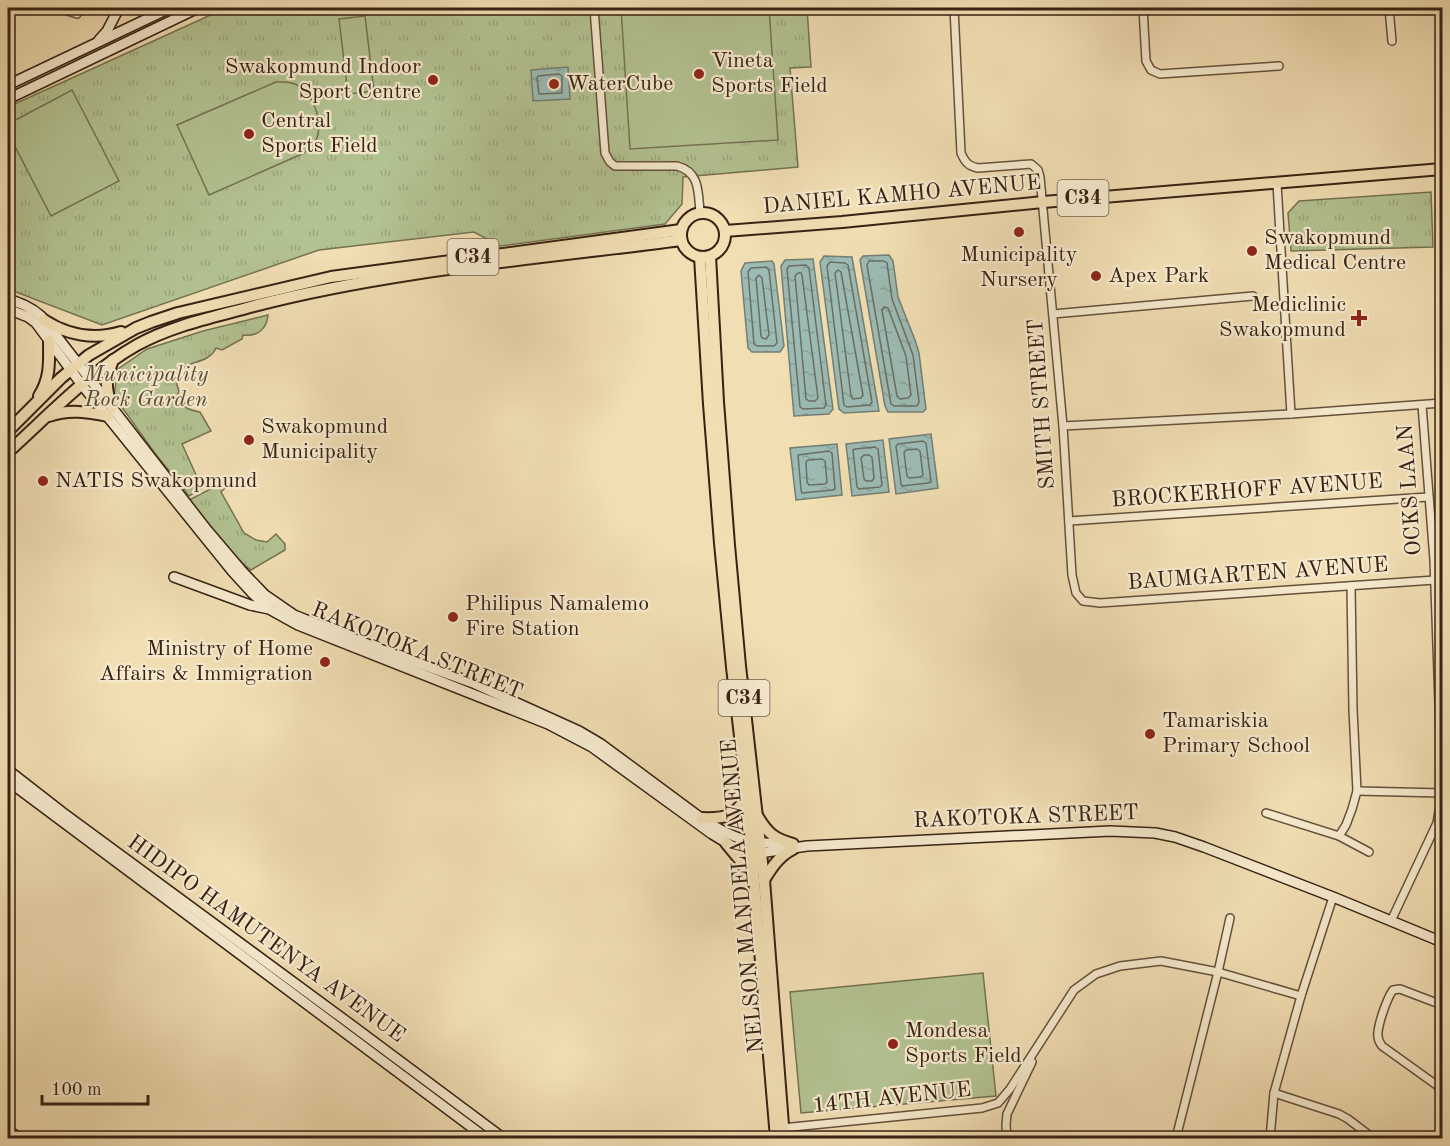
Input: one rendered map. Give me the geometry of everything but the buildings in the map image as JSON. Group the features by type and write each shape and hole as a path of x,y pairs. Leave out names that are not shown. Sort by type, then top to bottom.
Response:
{"main road":[{"name":"DANIEL KAMHO AVENUE","path":"725,231 1443,169"},
{"path":"700,212 716,216 725,231 725,237 719,250 705,257 688,252 681,235 687,219 692,214 700,212"},
{"name":"C34","path":"8,431 74,366 98,349 136,328 178,313 331,277 681,235"},
{"name":"C34","path":"8,452 86,381 113,360 159,333 300,294 681,235"},
{"name":"NELSON MANDELA AVENUE","path":"705,257 709,404 720,543 747,797 755,848 764,880 780,1133"},
{"name":"NELSON MANDELA AVENUE","path":"705,257 740,666 756,814 756,889 780,1133"},
{"path":"44,320 61,330 87,336 106,336 136,328"},
{"path":"31,409 47,381 49,340"},
{"path":"48,416 69,411 110,412 106,382 113,360"},
{"path":"701,818 728,817 737,811 747,797"},
{"path":"756,814 770,834 793,847 775,862 764,880"},
{"path":"726,843 747,871 756,889"}],"street":[{"path":"58,8 77,14"},
{"path":"95,44 107,31 118,8"},
{"path":"8,85 95,44 152,11 170,8"},
{"path":"8,99 198,8"},
{"path":"594,8 605,153 615,166 685,168 693,175 697,185 700,212"},
{"name":"SMITH STREET","path":"954,8 961,153 964,160 970,166 978,168 1031,165 1035,166 1040,177 1063,426 1072,575 1076,593 1083,601"},
{"path":"1143,8 1146,61 1151,70 1160,74 1279,66"},
{"path":"1389,8 1392,41"},
{"path":"152,11 175,18"},
{"path":"142,35 150,26 152,11"},
{"path":"1277,184 1291,414"},
{"path":"1053,314 1253,296"},
{"path":"8,298 34,310 44,320 74,366"},
{"path":"8,309 33,320 74,366"},
{"name":"RAKOTOKA STREET","path":"74,366 227,564 271,610 306,629 556,728 592,747 737,849 1110,831 1155,833 1204,847 1443,942"},
{"path":"1063,426 1443,403"},
{"name":"OCKS LAAN","path":"1422,405 1428,498 1440,619 1443,788"},
{"name":"RAKOTOKA STREET","path":"110,412 241,570 265,595 294,615 473,683 556,720 601,744 701,818 755,848"},
{"name":"BROCKERHOFF AVENUE","path":"1069,521 1428,498"},
{"path":"1434,560 1443,560"},
{"path":"174,577 250,605 271,610"},
{"name":"BAUMGARTEN AVENUE","path":"1083,601 1100,603 1435,580"},
{"path":"1339,836 1346,825 1357,791 1351,586"},
{"name":"HIDIPO HAMUTENYA AVENUE","path":"8,770 502,1138"},
{"name":"HIDIPO HAMUTENYA AVENUE","path":"8,781 486,1138"},
{"path":"1357,791 1443,794 1440,824 1391,921"},
{"path":"1266,813 1339,836 1369,852"},
{"path":"1270,1138 1274,1093 1301,996 1333,897"},
{"path":"1176,1138 1230,918"},
{"name":"14TH AVENUE","path":"780,1133 982,1108 998,1102 1010,1089 1074,990 1096,974 1120,966 1161,961 1218,972 1301,996"},
{"path":"1443,1005 1400,989 1393,990 1389,995 1378,1032 1378,1040 1382,1046 1443,1089"},
{"path":"1007,1138 1007,1114 1045,1035"},
{"path":"1274,1093 1339,1114 1372,1138"},
{"path":"8,1130 19,1138"}],"green space":[{"path":"226,8 807,8 811,67 790,68 798,167 683,177 682,204 665,224 500,246 474,232 319,250 102,325 8,289 8,107"},
{"name":"Vineta Sports Field","path":"621,8 769,8 778,140 630,149"},
{"path":"365,16 374,91 348,94 339,19"},
{"name":"Central Sports Field","path":"276,82 295,84 308,95 313,103 317,112 318,131 312,147 304,153 209,195 177,125"},
{"path":"72,90 119,181 51,216 8,133 8,124"},
{"path":"1431,192 1433,247 1291,251 1288,213 1299,201"},
{"name":"Municipality Rock Garden","path":"268,315 266,324 257,333 243,335 242,339 222,350 216,348 211,355 182,368 178,373 177,397 186,408 200,412 211,431 182,444 202,488 189,496 114,396 118,369 147,349 203,331"},
{"path":"224,482 226,487 221,492 244,533 256,540 267,542 276,534 285,544 285,550 251,570 232,555 189,500"},
{"name":"Mondesa Sports Field","path":"983,973 996,1096 801,1113 790,992"}],"water":[{"path":"568,67 570,99 533,101 531,70"},
{"path":"889,255 893,261 898,297 919,353 926,409 923,412 888,412 885,406 860,260 863,256"},
{"path":"824,256 852,257 879,411 844,413 839,409 820,262"},
{"path":"813,259 833,409 829,414 794,416 781,266 785,260"},
{"path":"772,261 784,346 780,352 752,352 748,348 741,271 745,263"},
{"path":"931,434 938,488 896,494 889,439"},
{"path":"883,440 889,492 852,496 846,444"},
{"path":"837,444 842,495 796,500 790,448"}],"place":[{"name":"Vineta Sports Field","path":"699,74"},
{"name":"Swakopmund Indoor Sport Centre","path":"433,80"},
{"name":"WaterCube","path":"554,84"},
{"name":"Central Sports Field","path":"249,134"},
{"name":"Municipality Nursery","path":"1019,232"},
{"name":"Swakopmund Medical Centre","path":"1252,251"},
{"name":"Apex Park","path":"1096,276"},
{"name":"Mediclinic Swakopmund","path":"1359,318"},
{"name":"Swakopmund Municipality","path":"249,440"},
{"name":"NATIS Swakopmund","path":"43,481"},
{"name":"Philipus Namalemo Fire Station","path":"453,617"},
{"name":"Ministry of Home Affairs & Immigration","path":"325,662"},
{"name":"Tamariskia Primary School","path":"1150,734"},
{"name":"Mondesa Sports Field","path":"893,1044"}]}
